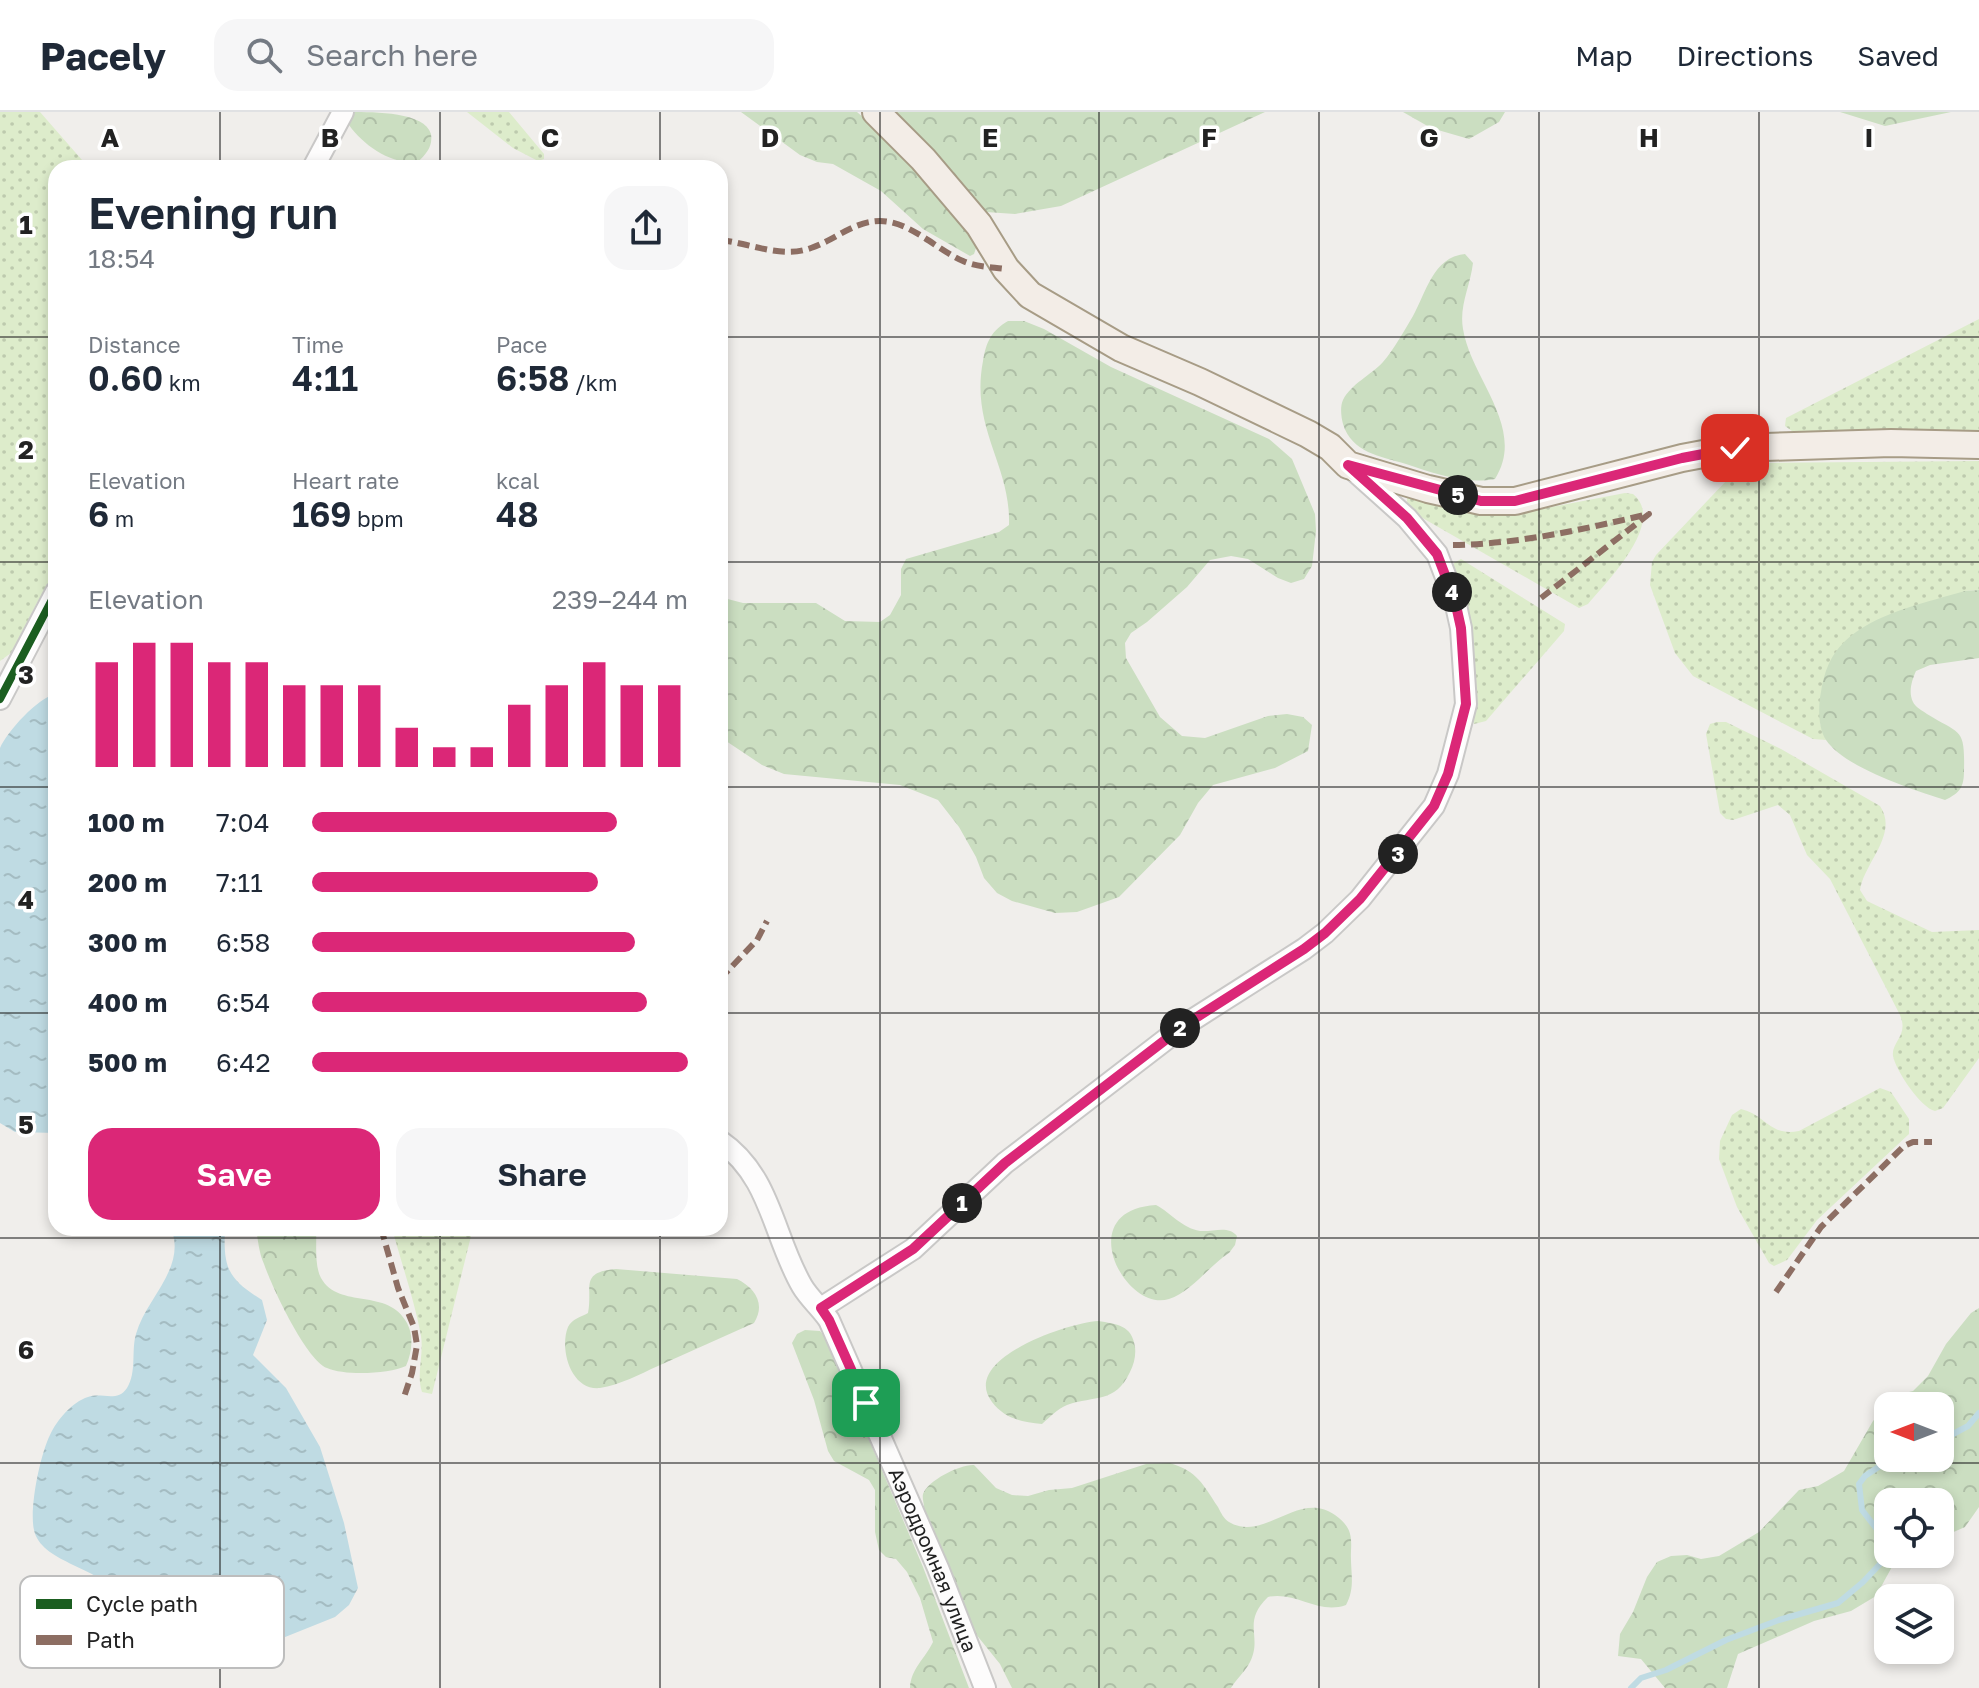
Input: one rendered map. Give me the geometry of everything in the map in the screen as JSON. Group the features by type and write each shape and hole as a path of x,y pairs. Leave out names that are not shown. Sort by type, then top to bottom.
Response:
{"main road":[{"path":"876,112 923,159 979,225 1006,269 1030,295 1121,348 1308,434 1330,447 1348,465 1481,501 1515,501 1682,458 1735,448 1891,443 1979,445"}],"street":[{"path":"317,160 343,112"},
{"path":"821,1308 913,1249 1005,1163 1186,1024 1325,933 1360,899 1434,806 1448,774 1466,704 1461,628 1455,601 1437,554 1407,518 1348,465"},
{"path":"0,699 48,607"},
{"name":"Аэродромная улица","path":"728,1146 750,1168 802,1287 829,1320 938,1568 985,1688"}],"green space":[{"path":"0,112 40,112 82,160 48,160 48,585 11,653 0,661"},
{"path":"351,112 409,117 427,127 431,134 430,146 420,160 398,160 371,147 349,125"},
{"path":"467,112 509,112 544,154 544,159 536,160 513,148"},
{"path":"741,112 857,112 880,132 971,232 977,245 974,254 970,256 923,229 881,191 833,164 800,155"},
{"path":"895,112 1265,112 1061,206 1015,214 986,212"},
{"path":"1403,112 1505,112 1499,122 1469,139 1431,128"},
{"path":"1840,112 1951,112 1885,126"},
{"path":"1465,254 1473,263 1464,304 1463,329 1468,348 1501,422 1505,441 1503,460 1495,479 1450,477 1368,452 1347,434 1341,415 1342,402 1347,394 1383,362 1413,316 1438,269 1454,257"},
{"path":"1979,319 1979,434 1792,431 1785,426 1786,418"},
{"path":"1008,321 1024,321 1044,329 1111,367 1269,439 1292,459 1315,514 1312,566 1304,579 1291,583 1248,559 1231,556 1210,560 1187,587 1131,633 1125,643 1126,658 1160,717 1182,736 1205,738 1268,716 1287,714 1303,717 1312,725 1308,751 1275,768 1213,785 1198,803 1180,835 1119,897 1077,912 1055,913 1012,901 997,893 984,878 959,827 938,800 900,785 784,774 762,765 728,742 728,599 743,603 816,603 845,621 880,622 890,615 901,595 901,569 906,559 999,532 1009,525 1004,483 986,427 980,385 988,342 998,328"},
{"path":"1979,461 1979,590 1965,591 1820,723 1826,740 1813,739 1693,676 1675,653 1650,585 1652,562 1727,480 1741,469 1760,463"},
{"path":"1633,494 1642,506 1643,520 1638,535 1619,567 1588,604 1579,608 1426,520 1407,504 1408,496 1515,514"},
{"path":"1461,559 1565,624 1564,631 1486,721 1474,724 1470,643 1464,606 1453,569 1454,563"},
{"path":"1979,590 1979,658 1930,665 1916,671 1911,686 1915,706 1954,730 1962,739 1964,777 1958,792 1945,800 1881,777 1835,750 1821,729 1819,704 1827,668 1839,647 1864,627 1892,613 1965,591"},
{"path":"1726,722 1781,749 1880,806 1885,817 1883,838 1860,890 1867,901 1932,932 1979,930 1979,1058 1943,1108 1935,1111 1923,1103 1899,1070 1893,1051 1901,1034 1900,1015 1830,879 1807,855 1790,815 1778,805 1733,820 1726,819 1720,813 1706,734 1710,724"},
{"path":"1880,1088 1891,1092 1909,1119 1909,1134 1817,1220 1787,1260 1774,1266 1769,1263 1737,1207 1719,1159 1720,1141 1732,1115 1741,1109 1781,1131 1799,1131"},
{"path":"1156,1205 1194,1229 1225,1230 1237,1236 1229,1253 1185,1291 1169,1299 1152,1299 1136,1291 1123,1277 1114,1259 1111,1241 1116,1224 1130,1211"},
{"path":"257,1236 316,1236 317,1267 329,1288 351,1297 388,1305 399,1312 407,1323 411,1344 406,1366 389,1371 355,1373 335,1371 319,1362 309,1352 291,1322 261,1255"},
{"path":"394,1236 471,1236 432,1394 422,1392 420,1385 421,1336"},
{"path":"616,1269 737,1279 757,1297 757,1316 754,1323 630,1379 607,1387 590,1387 575,1376 570,1367 566,1336 572,1322 588,1313 592,1277"},
{"path":"1979,1308 1979,1507 1965,1527 1954,1532 1954,1488 1874,1488 1874,1568 1891,1568 1883,1584 1874,1584 1874,1597 1851,1611 1814,1621 1738,1654 1727,1688 1665,1688 1641,1659 1618,1656 1620,1634 1657,1562 1671,1556 1687,1555 1701,1559 1719,1556 1759,1532 1799,1490 1818,1486 1844,1471 1874,1420 1874,1472 1954,1472 1954,1392 1909,1392 1928,1376 1946,1344 1971,1313"},
{"path":"1098,1321 1122,1327 1133,1340 1134,1363 1118,1389 1103,1397 1067,1405 1042,1424 1014,1419 992,1402 986,1386 990,1371 1003,1358 1043,1336"},
{"path":"805,1330 820,1331 826,1338 923,1567 969,1688 910,1688 916,1669 933,1642 920,1598 907,1572 896,1559 886,1557 879,1550 875,1532 875,1490 869,1480 834,1461 828,1451 814,1400 792,1343 797,1334"},
{"path":"1170,1463 1193,1475 1226,1519 1242,1527 1255,1526 1308,1508 1322,1509 1340,1519 1347,1527 1351,1540 1352,1585 1346,1605 1326,1607 1288,1597 1268,1597 1256,1614 1250,1662 1231,1688 1012,1688 1000,1664 975,1633 924,1508 926,1489 946,1474 968,1465 974,1465 996,1488 1012,1495 1028,1496 1072,1488 1146,1464"}],"water":[{"path":"48,698 48,1133 15,1132 0,1123 0,748 9,733"},
{"path":"173,1236 225,1236 225,1253 230,1271 242,1286 262,1300 267,1320 253,1355 286,1388 320,1447 344,1523 358,1588 349,1605 335,1617 284,1637 284,1576 95,1576 47,1550 34,1530 36,1482 50,1435 76,1403 93,1396 119,1395 127,1388 133,1368 136,1334 170,1270"}],"waterway":[{"path":"1954,1434 1968,1426 1979,1413"},
{"path":"1631,1688 1641,1678 1666,1670 1726,1640 1838,1603 1863,1582 1880,1564 1884,1553 1879,1532 1862,1510 1859,1484 1874,1470"}],"marked path":[{"path":"728,242 777,251 800,251 820,245 862,224 891,222 968,263 1006,269"},
{"path":"1453,545 1527,539 1649,514 1541,598"},
{"path":"728,971 757,940 767,921"},
{"path":"1776,1292 1821,1227 1904,1146 1913,1142 1932,1142"},
{"path":"383,1236 398,1288 414,1327 417,1345 404,1397"}],"cycle path":[{"path":"821,1308 913,1249 1005,1163 1186,1024 1325,933 1360,899 1434,806 1448,774 1466,704 1461,628 1455,601 1437,554 1407,518 1348,465"},
{"path":"0,699 48,607"}],"route":[{"path":"866,1403 821,1308 913,1249 1034,1139 1186,1024 1325,933 1360,899 1434,806 1448,774 1466,704 1461,628 1455,601 1437,554 1407,518 1348,465 1481,501 1515,501 1682,458 1735,448"}]}
